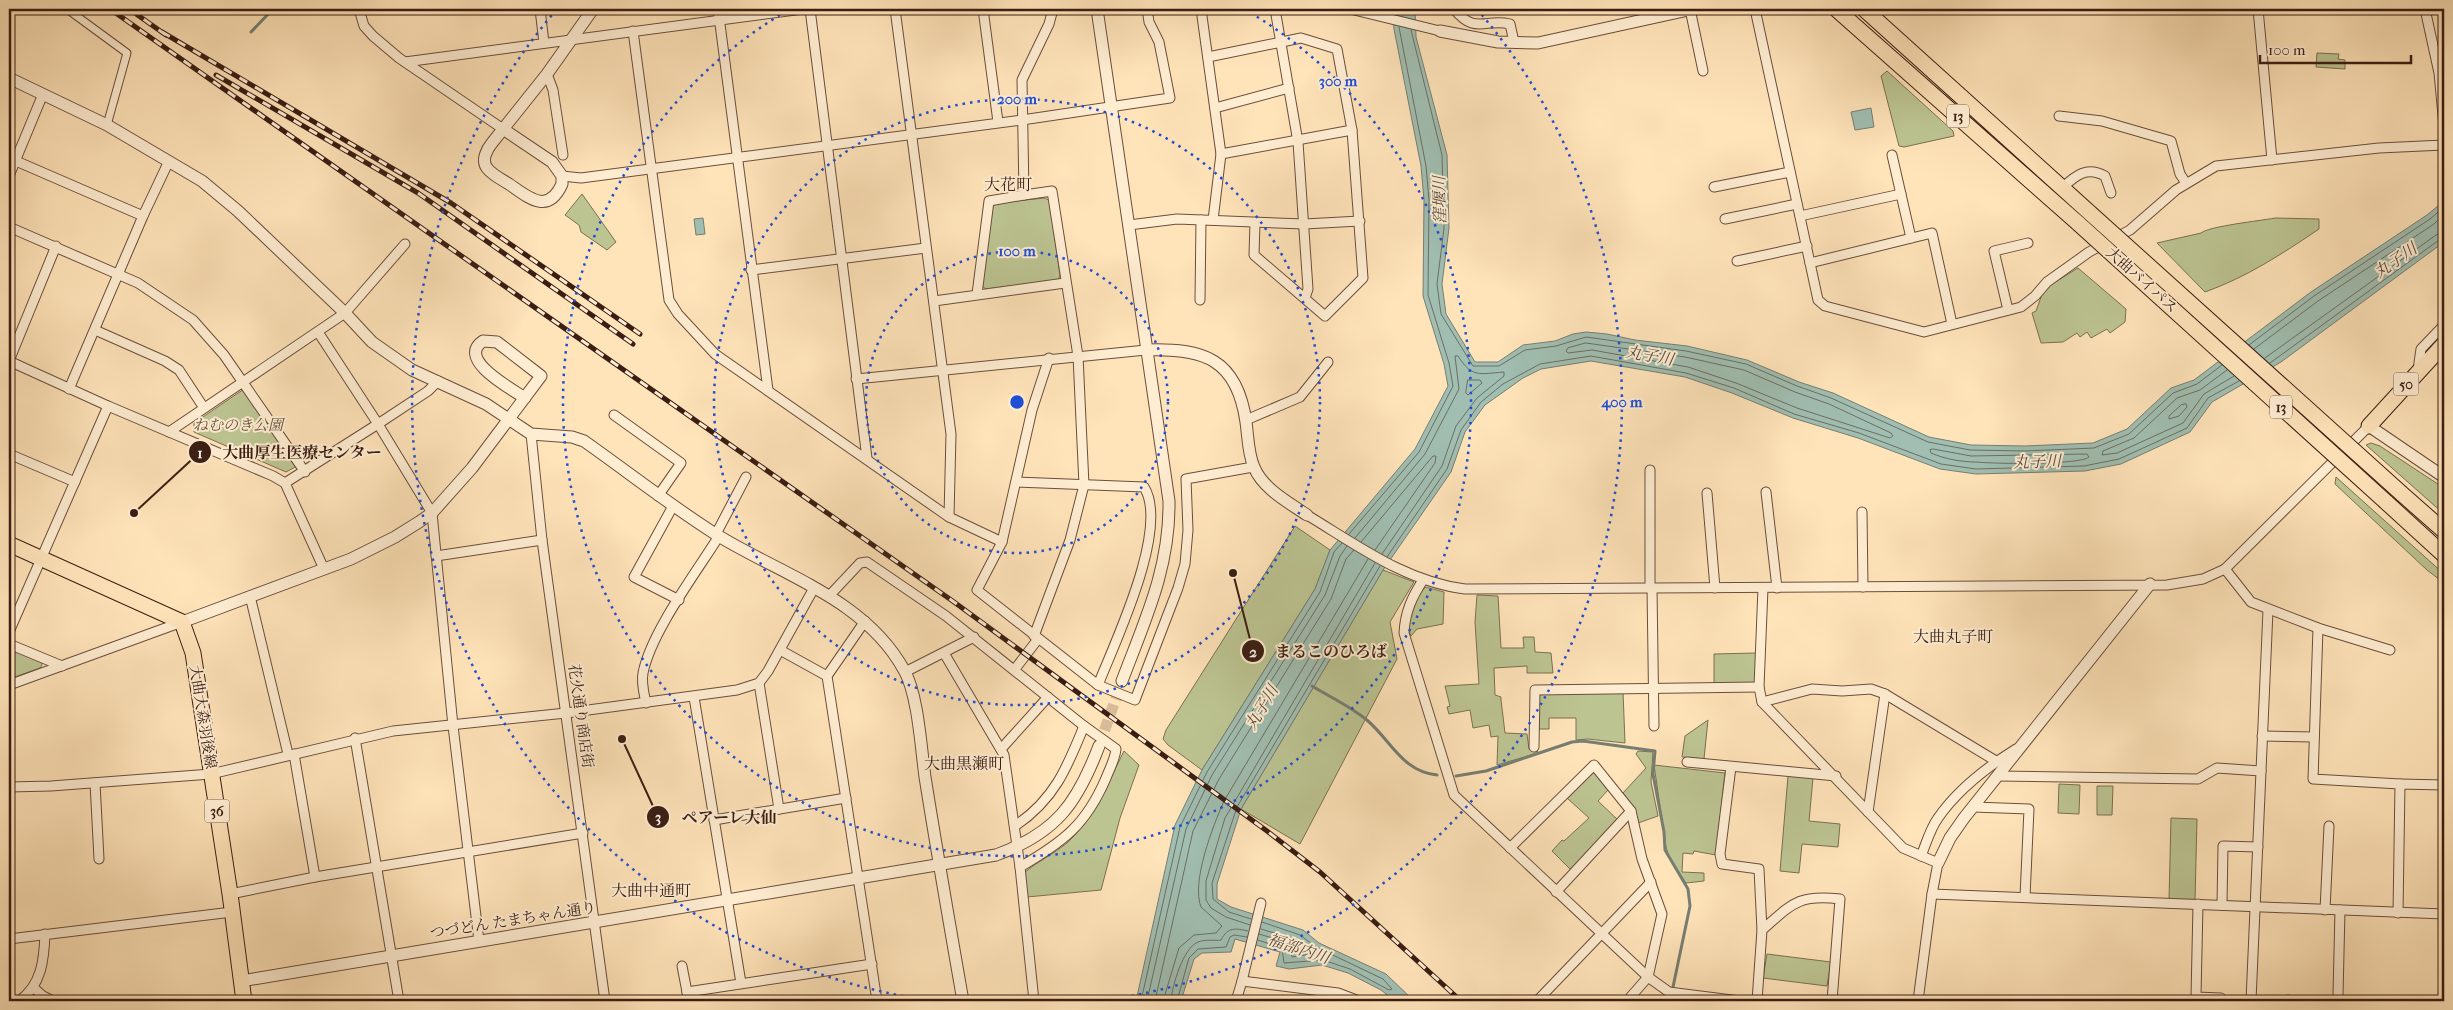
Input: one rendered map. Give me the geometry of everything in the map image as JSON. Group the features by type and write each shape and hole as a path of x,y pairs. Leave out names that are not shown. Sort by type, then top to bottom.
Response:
{"main road":[{"name":"大曲バイパス","path":"1836,9 2079,224 2444,555"},
{"name":"大曲バイパス","path":"1864,9 2444,531"},
{"name":"50","path":"2369,426 2444,344"},
{"path":"9,544 182,622"},
{"name":"大曲大森羽後線","path":"182,622 193,653 230,894 244,1001"}],"street":[{"path":"67,9 127,53 107,125"},
{"path":"359,9 364,26 372,36 405,62 503,128 552,162 562,176 562,184 553,198 544,202 534,202 486,168 484,161 486,151 503,128 547,74 594,9"},
{"path":"540,9 544,43"},
{"path":"718,9 768,390"},
{"path":"405,62 804,9"},
{"path":"810,9 867,458"},
{"path":"895,9 951,434 949,518"},
{"path":"983,9 998,122"},
{"path":"1024,195 1022,80 1049,24 1053,9"},
{"path":"1097,9 1167,484 1169,530 1159,584 1122,681"},
{"path":"562,176 581,178 652,169 912,133 1022,120 1170,98 1159,42 1149,22 1147,9"},
{"path":"1201,9 1221,154 1213,220"},
{"path":"1275,9 1298,142 1308,289 1305,298"},
{"path":"1350,9 1440,31 1498,42 1538,43 1692,9 1703,71"},
{"path":"1454,9 1472,24 1486,25 1503,22 1510,24 1514,42"},
{"path":"1756,9 1818,300 1825,306 1924,332 2021,306 2036,296 2047,282 2089,252 2130,230 2186,183 2216,166 2378,148 2444,145"},
{"path":"2258,9 2272,160"},
{"path":"2425,9 2439,73 2444,126"},
{"path":"633,31 669,300 678,314 715,354 867,458 949,518 1002,542"},
{"path":"1208,57 1301,38 1337,49 1352,130 1363,278 1325,316 1254,255 1255,223"},
{"path":"547,74 553,90 563,155"},
{"path":"9,78 107,125 168,163 195,176 218,193 345,313 372,342 412,370 486,404 531,434 572,437 584,441 658,496 718,535 829,596 866,621 892,651 905,672 914,704 939,866 963,1001"},
{"path":"1215,108 1289,88"},
{"path":"9,176 12,159 43,94"},
{"path":"2059,116 2102,121 2171,141 2180,174 2186,183"},
{"path":"1221,154 1298,142 1352,130"},
{"path":"1892,155 1911,238"},
{"path":"12,159 143,216"},
{"path":"69,389 143,216 168,163"},
{"path":"2062,188 2076,175 2090,171 2105,176 2111,193"},
{"path":"1714,187 1790,172"},
{"path":"977,294 989,201 1052,191 1078,356 1084,485 1070,540 1036,637 1015,668"},
{"path":"1800,216 1900,194"},
{"path":"1725,219 1797,204"},
{"path":"1129,225 1177,219 1304,224 1360,221"},
{"path":"1200,300 1202,220"},
{"path":"9,227 120,273 158,295 193,320 214,342 305,472"},
{"path":"1810,263 1932,233 1952,324"},
{"path":"2008,310 1994,251 2028,243"},
{"path":"169,432 345,313 405,244"},
{"path":"56,246 9,361 108,406 273,476 285,483 324,568"},
{"path":"1737,261 1806,246"},
{"path":"752,270 926,248"},
{"path":"934,301 1065,283"},
{"path":"2418,371 2422,349 2444,325"},
{"path":"95,330 165,360 179,370 204,408"},
{"path":"318,332 378,424 432,513 453,726 479,941"},
{"path":"9,685 351,559 395,537 432,513 472,468 542,376 497,342 488,340 479,344 474,352 477,363 525,398"},
{"path":"856,379 1050,358 1146,350 1188,350 1214,360 1225,370 1234,383 1241,398 1254,466 1266,485 1307,515 1399,570 1423,580 1465,589 2166,585 2203,579 2225,569 2369,426 2444,477"},
{"path":"1050,358 1032,410 1002,542 977,590 1098,685 1135,700 1178,588 1185,564 1188,530 1186,479 1254,466"},
{"path":"1246,420 1300,397 1328,362"},
{"path":"285,483 378,424 438,381"},
{"path":"9,632 108,406"},
{"path":"614,415 681,463 658,496"},
{"name":"花火通り商店街","path":"531,434 542,540 605,1001"},
{"path":"9,454 75,482"},
{"path":"1650,470 1654,726"},
{"path":"646,703 642,682 648,656 718,535 746,477"},
{"path":"1016,482 1144,487 1149,499 1149,534 1141,574 1098,685"},
{"path":"1766,492 1777,588"},
{"path":"1707,493 1715,588"},
{"path":"673,506 634,577 680,600"},
{"path":"1862,512 1863,587"},
{"path":"436,556 542,540"},
{"path":"829,596 860,562 868,562 974,637 1015,668 1084,726 1116,749 1116,756 1100,792 1088,813 1054,848 1020,867"},
{"path":"2225,569 2251,602 2318,628 2390,650"},
{"path":"1423,580 1413,595 1405,617 1404,633 1448,781 1454,795 1648,977 1669,992 1740,1001"},
{"path":"1918,1001 1938,863 1950,838 2150,584"},
{"path":"9,787 95,783 211,774 355,738 393,731 566,714 730,692 759,683 780,650 814,588"},
{"path":"1762,588 1759,687 1762,702 1836,776 1903,848 1938,863"},
{"path":"250,596 291,754 315,877"},
{"path":"2251,1001 2268,610"},
{"path":"866,621 827,676 860,879 877,1001"},
{"path":"2318,628 2313,779 2444,785"},
{"path":"905,672 974,637"},
{"path":"9,644 62,666"},
{"path":"780,650 827,676"},
{"path":"944,652 1001,749 1018,847 1034,1001"},
{"path":"759,683 778,809"},
{"path":"1534,747 1535,690 1759,687"},
{"path":"1762,702 1812,689 1842,692 1872,689 1885,694 1996,761"},
{"path":"1868,812 1885,694"},
{"path":"1001,749 1048,696"},
{"path":"694,697 729,900 741,983"},
{"path":"1015,826 1044,803 1058,784 1084,726"},
{"path":"2262,736 2314,737"},
{"path":"355,738 393,955 399,1001"},
{"path":"1920,856 1937,819 1961,791 1996,761 2024,745"},
{"name":"つづどん たまちゃん通り","path":"241,981 996,855 1038,837 1064,811 1086,782 1099,746"},
{"path":"1687,762 1836,776"},
{"path":"1510,848 1594,765 1631,811 1642,859 1662,914 1648,977 1627,1001"},
{"path":"1731,767 1720,854 1722,864 1759,869 1762,930 1757,1001"},
{"path":"1998,776 2198,779 2217,768 2261,771"},
{"path":"95,783 99,859"},
{"path":"2398,913 2400,784"},
{"path":"714,820 846,798"},
{"path":"1973,807 2029,809 2025,897"},
{"path":"1556,892 1631,811"},
{"path":"2325,910 2329,826"},
{"path":"230,894 315,877 583,833"},
{"path":"2222,905 2223,846 2258,847"},
{"path":"1538,1001 1601,932 1651,882"},
{"path":"1932,894 2444,914"},
{"path":"1762,930 1794,902 1817,896 1840,899 1832,1001"},
{"path":"1236,1001 1261,903"},
{"path":"2198,904 2196,997 2221,998 2221,1001"},
{"path":"2338,995 2340,910"},
{"path":"9,939 232,912"},
{"path":"19,1001 34,988 44,954 45,934"},
{"path":"682,966 687,997 741,983 872,964"},
{"path":"1242,980 1338,993 1359,1001"},
{"path":"34,988 43,996 53,1001"}],"green space":[{"path":"2317,53 2339,54 2338,59 2345,60 2345,69 2316,67"},
{"path":"1887,71 1953,131 1954,136 1904,147 1899,146 1881,76"},
{"path":"582,194 616,242 607,250 581,232 579,225 565,215"},
{"path":"1045,198 1050,201 1060,276 1058,280 986,289 982,286 991,208 996,203"},
{"path":"2275,218 2319,219 2319,229 2250,272 2205,292 2157,243 2224,226"},
{"path":"2078,268 2126,309 2125,322 2110,333 2107,329 2091,338 2087,332 2080,337 2077,333 2063,342 2041,343 2032,313 2036,311 2044,289"},
{"name":"ねむのき公園","path":"244,389 297,466 286,472 194,432 194,423"},
{"path":"2371,443 2380,446 2444,488 2444,514 2366,445"},
{"path":"2336,477 2444,574 2444,583 2427,570 2335,484"},
{"path":"1295,526 1330,550 1315,589 1202,770 1168,745 1163,739 1166,730"},
{"path":"1383,570 1414,582 1390,622 1397,659 1300,844 1241,809"},
{"path":"1426,587 1444,592 1443,624 1417,629 1411,636 1409,624 1411,610 1418,596"},
{"path":"1477,595 1498,596 1501,648 1524,648 1523,637 1534,637 1535,652 1551,653 1553,673 1527,673 1527,666 1494,668 1495,695 1501,697 1505,733 1527,734 1529,749 1536,749 1538,753 1497,765 1498,736 1491,737 1489,725 1473,728 1470,710 1449,714 1447,707 1450,706 1445,686 1479,684 1475,622"},
{"path":"12,649 41,661 42,665 40,668 9,679 9,651"},
{"path":"1756,653 1757,679 1754,683 1714,683 1714,654"},
{"path":"1623,691 1625,743 1588,739 1576,740 1576,718 1549,718 1549,729 1539,729 1538,699 1541,694"},
{"path":"1708,720 1704,759 1682,757 1685,736"},
{"path":"1124,751 1139,765 1120,818 1101,890 1027,897 1025,872 1062,847 1077,833 1100,800"},
{"path":"1638,751 1653,752 1651,782 1658,816 1638,823 1634,808 1623,793 1646,768 1636,754"},
{"path":"1654,765 1725,773 1716,855 1694,851 1693,854 1683,853 1682,872 1704,873 1704,881 1686,883 1669,857"},
{"path":"1593,770 1608,790 1598,801 1619,821 1571,870 1552,851 1562,840 1564,841 1589,818 1567,798"},
{"path":"1788,776 1813,778 1809,821 1840,824 1838,847 1802,844 1799,873 1780,871"},
{"path":"2059,784 2080,785 2079,814 2058,813"},
{"path":"2097,786 2113,786 2112,815 2097,815"},
{"path":"2171,818 2197,819 2195,900 2169,900"},
{"path":"1767,954 1831,962 1827,986 1763,978"}],"water":[{"path":"1392,9 1415,9 1416,37 1447,155 1449,228 1442,284 1446,314 1475,362 1498,362 1523,345 1555,341 1573,334 1586,332 1607,334 1635,340 1687,346 1747,360 1799,382 1833,393 1929,437 1971,445 2025,446 2093,443 2127,429 2171,388 2194,380 2311,292 2427,215 2444,201 2444,242 2281,362 2212,402 2190,432 2121,464 2085,471 1976,474 1940,469 1858,438 1793,418 1732,393 1685,377 1591,361 1541,369 1523,378 1485,405 1465,432 1451,472 1383,570 1241,809 1217,884 1217,899 1231,907 1303,930 1319,943 1386,974 1414,1001 1395,1001 1381,990 1348,973 1322,965 1289,969 1276,966 1280,952 1235,939 1231,952 1202,953 1194,959 1181,1001 1136,1001 1175,825 1202,770 1315,589 1330,550 1415,449 1448,386 1444,364 1423,296 1424,200 1421,166 1394,29"},
{"path":"1871,108 1874,127 1855,130 1851,112"},
{"path":"703,218 705,234 696,235 694,219"}],"waterway":[{"path":"251,32 273,9"},
{"path":"1312,686 1362,716 1406,762 1425,773 1437,775"},
{"path":"1456,776 1486,771 1572,742 1583,741 1655,751 1653,774 1664,832 1665,850 1688,889 1690,906 1673,987"}],"tunnel":[{"path":"1099,746 1122,681"}],"railway":[{"path":"110,9 954,602 1267,831 1320,872 1461,1001"},
{"path":"129,9 166,35"},
{"path":"162,32 451,203 640,334"},
{"path":"216,75 418,193 633,344"}],"place":[{"name":"大曲厚生医療センター","path":"134,513"},
{"name":"まるこのひろば","path":"1233,573"},
{"name":"ペアーレ大仙","path":"622,739"}],"district":[{"name":"大花町","path":"1008,184"},
{"name":"大曲丸子町","path":"1953,636"},
{"name":"大曲黒瀬町","path":"964,763"},
{"name":"大曲中通町","path":"651,890"}],"water label":[{"name":"窪堰川","path":"1439,200"},
{"name":"丸子川","path":"2395,260"},
{"name":"丸子川","path":"1650,355"},
{"name":"丸子川","path":"2037,461"},
{"name":"丸子川","path":"1261,707"},
{"name":"福部内川","path":"1299,948"}]}
